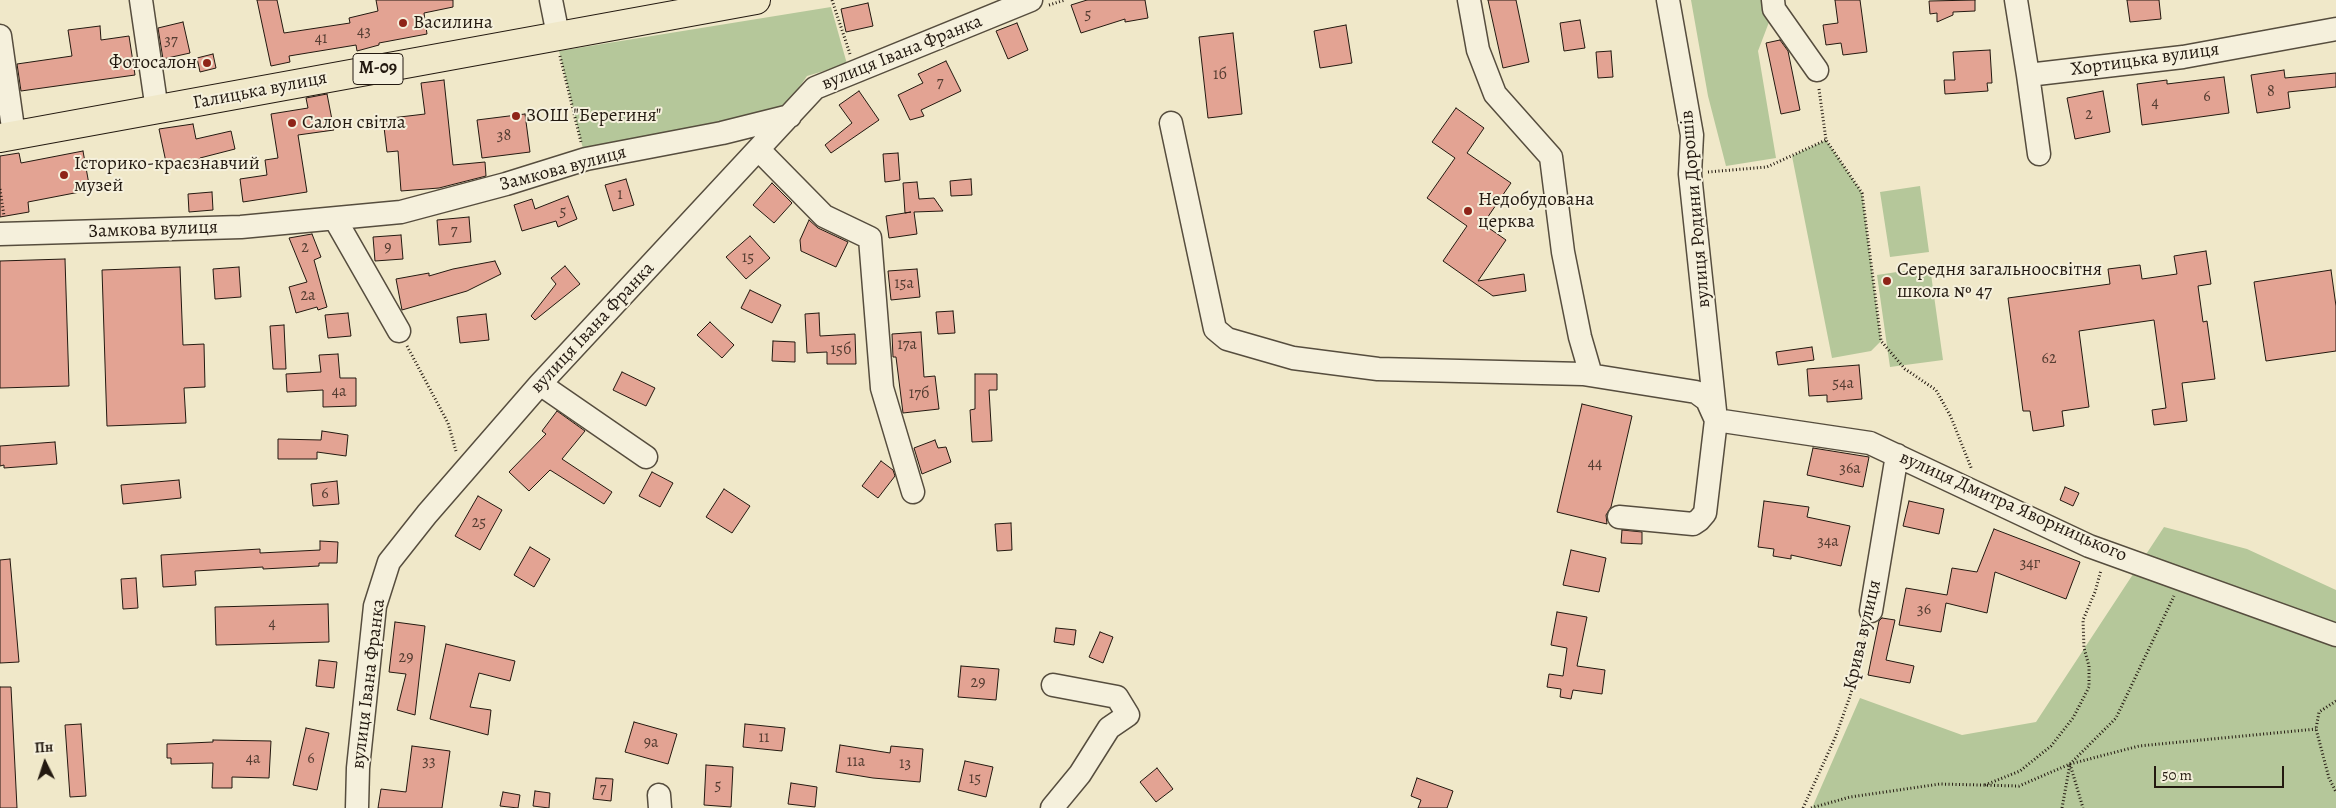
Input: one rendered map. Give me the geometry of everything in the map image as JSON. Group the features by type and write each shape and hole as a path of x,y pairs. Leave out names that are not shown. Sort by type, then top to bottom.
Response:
{"main road":[{"name":"Галицька вулиця","path":"7,136 559,43 756,0"}],"street":[{"path":"141,0 157,110"},
{"path":"551,0 559,43"},
{"path":"1469,0 1478,50 1495,94 1551,157 1563,252 1587,375"},
{"name":"вулиця Родини Дорошів","path":"1619,518 1693,524 1700,520 1705,513 1716,420 1690,174 1692,135 1668,0"},
{"path":"1773,0 1774,8 1817,70"},
{"path":"2016,0 2039,154"},
{"name":"вулиця Івана Франка","path":"357,808 358,768 375,606 389,562 427,514 540,384 815,88 1039,3"},
{"name":"Хортицька вулиця","path":"2028,75 2183,57 2336,29"},
{"path":"0,36 7,136"},
{"name":"Замкова вулиця","path":"3,234 241,227 402,212 506,184 586,159 722,132 790,116"},
{"path":"1172,123 1215,329 1227,339 1292,358 1378,370 1587,375 1696,392 1707,400 1716,420"},
{"path":"759,150 824,216 870,238 882,388 913,492"},
{"path":"335,219 399,331"},
{"path":"540,384 646,458"},
{"name":"вулиця Дмитра Яворницького","path":"1716,420 1870,443 2106,552 2336,635"},
{"name":"Крива вулиця","path":"1871,611 1897,455"},
{"path":"1052,808 1080,774 1109,728 1128,715 1117,697 1053,685"}],"path":[{"path":"832,0 850,57"},
{"path":"1039,3 1065,0"},
{"path":"559,43 586,159"},
{"path":"1817,70 1826,140 1862,193 1882,341 1905,369 1936,390 1951,417 1968,464 1988,498"},
{"path":"1690,174 1767,167 1826,140"},
{"path":"0,189 3,234"},
{"path":"399,331 448,423 456,453"},
{"path":"1984,785 2020,770 2051,746 2072,718 2089,687 2089,666 2084,648 2083,620 2095,592 2106,552"},
{"path":"2062,808 2070,764 2116,718 2182,579"},
{"name":"Крива вулиця","path":"1803,808 1835,738 1849,699 1859,667 1871,611"},
{"path":"2336,701 2319,712 2316,729 2329,778 2336,792"},
{"path":"1811,808 1850,797 1940,784 2019,786 2070,764 2139,746 2316,729"},
{"path":"2070,764 2083,808"}],"green space":[{"path":"1691,0 1773,0 1774,9 1758,51 1776,158 1726,166 1708,96"},
{"path":"831,7 847,64 807,76 785,108 583,149 559,51"},
{"path":"1826,140 1862,193 1881,341 1871,351 1832,358 1792,156"},
{"path":"1920,186 1929,252 1890,257 1880,192"},
{"path":"1930,267 1943,360 1890,367 1877,275"},
{"path":"2164,527 2247,549 2336,590 2336,808 1812,808 1860,698 1962,735 2036,722"}],"building":[{"path":"257,0 277,0 284,33 350,23 349,18 378,11 376,0 453,0 453,7 424,13 427,34 379,43 379,45 357,51 356,45 289,56 290,62 271,66"},
{"path":"1087,0 1145,0 1148,18 1125,22 1125,19 1081,33 1071,5"},
{"path":"1488,0 1516,0 1529,62 1503,68"},
{"path":"1835,0 1860,0 1867,52 1843,55 1841,43 1826,45 1823,25 1838,23"},
{"path":"1975,0 1975,11 1953,12 1953,15 1937,22 1937,13 1930,14 1929,1"},
{"path":"2127,0 2159,0 2161,19 2130,22"},
{"path":"868,3 873,26 846,32 841,9"},
{"path":"1580,20 1585,48 1564,51 1560,23"},
{"path":"183,22 190,53 163,59 158,28"},
{"path":"1017,23 1028,50 1008,59 996,31"},
{"path":"1346,25 1352,63 1320,68 1314,31"},
{"path":"100,26 101,40 129,36 135,75 21,91 17,64 72,56 68,30"},
{"path":"1233,33 1242,114 1208,118 1199,37"},
{"path":"1780,40 1788,51 1800,110 1781,114 1766,43"},
{"path":"1990,50 1992,83 1987,83 1988,91 1945,94 1944,80 1955,80 1953,52"},
{"path":"1611,51 1613,77 1598,78 1596,52"},
{"name":"Фотосалон","path":"213,54 216,68 200,72 197,58"},
{"path":"946,61 961,91 921,110 924,116 910,120 898,95 923,83 918,74"},
{"path":"2284,70 2285,78 2336,73 2336,87 2288,92 2290,108 2257,113 2251,75"},
{"path":"2224,77 2229,113 2142,125 2137,84 2167,80 2167,84"},
{"path":"444,80 453,165 485,162 486,176 439,188 401,191 398,151 387,152 383,119 425,114 421,83"},
{"path":"859,91 879,120 831,153 825,145 852,123 839,105"},
{"path":"2103,91 2110,132 2075,139 2067,98"},
{"path":"327,94 334,130 298,135 307,192 243,202 240,179 267,175 265,160 278,158 271,114 308,108 306,98"},
{"name":"Недобудована церква","path":"1456,108 1484,128 1467,153 1511,183 1483,224 1506,240 1478,281 1524,274 1526,291 1493,296 1443,261 1467,226 1427,198 1455,158 1432,142"},
{"path":"525,114 530,152 482,158 477,120"},
{"path":"193,124 196,139 231,131 235,149 200,158 201,163 167,167 159,129"},
{"path":"83,151 90,190 28,202 29,212 0,217 0,156 19,153 21,163"},
{"path":"898,153 900,180 885,182 883,154"},
{"path":"626,179 634,205 613,211 605,185"},
{"path":"971,179 972,195 951,196 950,181"},
{"path":"917,182 919,199 934,198 943,211 914,212 917,234 889,238 886,216 905,213 903,183"},
{"path":"772,183 792,203 774,223 753,205"},
{"path":"212,192 213,210 189,212 188,194"},
{"path":"568,196 577,219 558,227 556,221 522,231 514,205 532,199 535,209"},
{"path":"469,217 471,242 439,245 437,220"},
{"path":"809,220 818,228 848,242 836,267 801,251 800,240"},
{"path":"312,234 321,257 314,260 327,307 318,310 317,307 296,313 289,287 307,282 289,238"},
{"path":"401,235 403,259 375,261 373,237"},
{"path":"750,236 770,258 746,279 726,257"},
{"path":"2206,251 2211,284 2198,286 2203,322 2207,321 2215,379 2182,383 2187,421 2154,425 2152,410 2166,408 2154,320 2079,331 2089,407 2062,411 2064,426 2033,431 2030,411 2023,411 2008,298 2110,284 2108,269 2140,265 2142,279 2177,274 2174,256"},
{"path":"65,259 69,386 0,388 0,261"},
{"path":"495,261 501,274 467,291 402,310 396,279 429,273 429,276 453,269"},
{"path":"565,266 580,284 535,320 531,316 556,284 551,278"},
{"path":"180,267 183,345 204,344 205,387 184,388 186,423 107,426 102,270"},
{"path":"239,267 241,297 215,299 213,269"},
{"path":"917,269 920,297 891,300 888,271"},
{"path":"2331,270 2336,306 2336,351 2266,361 2254,282"},
{"path":"750,290 781,305 772,323 741,308"},
{"path":"953,311 955,333 938,334 936,312"},
{"path":"348,313 351,336 328,338 325,315"},
{"path":"819,313 820,336 855,334 856,364 827,364 827,352 807,353 805,314"},
{"path":"486,314 489,340 460,343 457,317"},
{"path":"710,322 734,345 722,358 697,335"},
{"path":"284,325 286,369 273,369 270,326"},
{"path":"921,332 924,377 935,376 939,409 903,413 896,357 893,357 892,334"},
{"path":"773,341 795,342 795,362 772,361"},
{"path":"1812,347 1814,360 1778,365 1776,352"},
{"path":"338,354 340,378 356,378 356,406 323,407 323,390 287,392 286,374 321,372 319,355"},
{"path":"1859,365 1862,399 1827,402 1827,395 1809,396 1807,369"},
{"path":"622,372 655,388 646,406 613,390"},
{"path":"975,374 997,374 997,390 989,390 992,441 972,442 970,410 975,409"},
{"path":"1582,404 1632,416 1611,507 1606,515 1607,524 1557,512"},
{"path":"557,411 585,431 562,459 612,492 604,504 550,470 529,491 509,472 546,434 542,431"},
{"path":"322,431 348,435 346,456 317,452 317,459 278,459 278,439 321,440"},
{"path":"935,440 938,448 946,447 951,462 922,474 914,448"},
{"path":"55,442 57,464 4,468 4,465 0,466 0,446"},
{"path":"1813,448 1869,457 1863,487 1807,475"},
{"path":"881,461 893,470 895,476 878,498 862,486"},
{"path":"652,472 673,483 660,507 639,496"},
{"path":"179,480 181,498 123,504 121,485"},
{"path":"337,481 339,504 313,506 311,484"},
{"path":"2065,487 2079,493 2073,506 2060,500"},
{"path":"724,489 750,506 732,533 706,517"},
{"path":"478,496 502,510 480,550 455,536"},
{"path":"1764,501 1809,507 1807,517 1850,526 1841,566 1791,555 1791,559 1773,556 1774,549 1758,547"},
{"path":"1909,501 1944,509 1939,534 1903,526"},
{"path":"1011,523 1012,550 997,551 995,524"},
{"path":"1994,529 2080,562 2066,599 1995,572 1987,613 1946,603 1941,632 1899,625 1906,588 1947,595 1952,568 1977,572"},
{"path":"1622,530 1642,532 1642,544 1621,543"},
{"path":"320,541 338,542 337,563 319,563 319,566 195,571 196,585 163,587 161,555 260,549 260,553 320,550"},
{"path":"530,547 550,559 534,587 514,575"},
{"path":"1571,550 1606,558 1599,592 1563,585"},
{"path":"10,559 19,662 0,663 0,560"},
{"path":"136,578 138,608 123,609 121,579"},
{"path":"328,604 329,642 216,645 215,607"},
{"path":"1557,612 1587,617 1577,666 1605,670 1602,694 1573,690 1571,699 1560,697 1561,689 1547,687 1549,674 1563,676 1567,648 1551,645"},
{"path":"1882,618 1895,620 1886,660 1914,666 1910,683 1868,675 1879,621"},
{"path":"395,622 425,626 415,715 397,710 406,674 389,672"},
{"path":"1056,628 1076,630 1074,645 1054,642"},
{"path":"1100,632 1113,637 1103,663 1089,657"},
{"path":"446,644 515,661 510,681 479,673 470,707 491,710 488,735 430,719"},
{"path":"319,660 337,662 334,688 316,686"},
{"path":"961,666 999,669 996,700 958,697"},
{"path":"0,687 11,687 17,808 0,808"},
{"path":"634,722 677,734 668,764 625,752"},
{"path":"81,724 86,796 70,797 65,725"},
{"path":"745,724 785,728 782,751 743,747"},
{"path":"306,728 329,733 317,790 293,785"},
{"path":"213,740 271,741 269,778 232,777 232,788 212,788 213,763 171,764 171,758 167,758 167,744 213,742"},
{"path":"840,745 890,753 891,746 923,749 920,782 873,778 836,772"},
{"path":"412,746 450,751 442,808 378,808 381,789 406,792"},
{"path":"965,761 993,767 986,797 958,790"},
{"path":"706,765 733,767 731,807 704,805"},
{"path":"1157,768 1173,789 1156,802 1140,782"},
{"path":"596,778 613,779 611,801 593,799"},
{"path":"1417,778 1453,791 1447,808 1418,808 1421,800 1411,796"},
{"path":"791,783 817,787 815,807 788,804"},
{"path":"535,791 550,793 549,808 533,806"},
{"path":"503,792 520,795 518,808 500,806"}],"place":[{"name":"Василина","path":"403,23"},
{"name":"Фотосалон","path":"207,63"},
{"name":"ЗОШ \"Берегиня\"","path":"516,116"},
{"name":"Салон світла","path":"292,123"},
{"name":"Історико-краєзнавчий музей","path":"64,175"},
{"name":"Недобудована церква","path":"1468,211"},
{"name":"Середня загальноосвітня школа № 47","path":"1887,281"}]}
